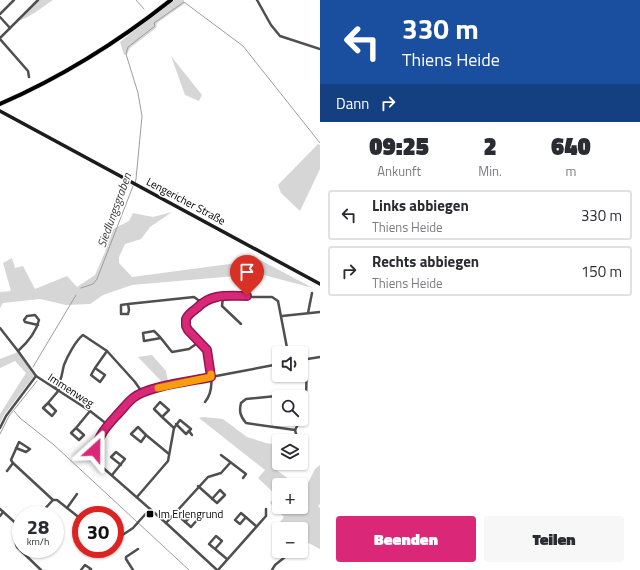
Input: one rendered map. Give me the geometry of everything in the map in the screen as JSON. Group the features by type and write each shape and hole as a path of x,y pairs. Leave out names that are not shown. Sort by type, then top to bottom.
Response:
{"main road":[{"path":"0,104 46,82 102,50 132,30 171,0"},
{"name":"Lengericher Straße","path":"0,111 320,284"}],"street":[{"path":"10,28 0,15 14,0"},
{"path":"29,77 28,71 0,39 38,0"},
{"path":"257,0 271,25 280,36 320,49"},
{"path":"308,313 312,293"},
{"path":"205,402 210,395 211,377 207,350 188,330 185,323 188,316 201,302 214,297 272,296 278,301 287,346"},
{"path":"128,304 128,314 122,314 121,305 128,304 194,297 201,302"},
{"path":"223,297 222,306 241,324"},
{"path":"282,316 320,312"},
{"path":"18,351 28,342 38,325 39,320 35,315 27,316 24,320 25,322 28,324 38,325"},
{"name":"Immenweg","path":"0,328 36,376 90,411 108,425"},
{"path":"161,338 144,341 143,333 154,332 161,338 172,352 189,349 199,342"},
{"path":"55,388 63,374 64,364 73,348 83,335 107,351 142,392"},
{"path":"95,368 105,375 100,382 91,375 95,368 107,351"},
{"path":"308,359 320,357"},
{"path":"266,509 266,516 218,570 101,466 98,462 95,450 99,437 108,425 134,397 142,392 164,386 272,365"},
{"path":"0,428 6,416 36,376"},
{"path":"48,403 56,411 52,416 43,408 59,390"},
{"path":"272,396 246,399 241,403 241,416 246,423 295,430"},
{"path":"162,417 169,410 160,402 154,409 162,417 174,428"},
{"path":"76,428 84,435 79,440 71,433 90,411"},
{"path":"137,497 168,461 176,424 180,420 191,429 189,432 192,435"},
{"path":"176,424 186,434 189,432"},
{"path":"296,434 295,430 297,426"},
{"path":"146,435 140,442 132,434 138,427 169,454"},
{"path":"16,448 26,452 30,449 19,442 16,448 11,460 13,463 53,500 57,500 72,512"},
{"path":"112,475 121,465 125,459 116,452 111,457 121,465"},
{"path":"222,455 230,463 246,474 243,478"},
{"path":"7,471 13,463"},
{"path":"166,523 198,486 208,477 221,473 230,463"},
{"path":"198,486 217,503 225,495 220,490 212,498"},
{"path":"66,508 77,494"},
{"path":"47,506 53,500"},
{"path":"0,509 12,520"},
{"path":"124,535 137,524 150,509"},
{"path":"0,516 3,512"},
{"path":"175,513 191,527 198,519 193,514 186,522"},
{"path":"246,517 240,524 235,520 241,513 246,517 256,526"},
{"path":"215,549 222,541 216,536 209,544 215,549 227,559"},
{"path":"133,570 126,560 126,557 138,549"},
{"path":"29,558 41,570"},
{"path":"272,570 283,558"},
{"path":"81,570 85,565 91,569 90,570"}],"shaded area":[{"path":"39,0 53,0 32,14 18,21"},
{"path":"172,0 184,0 184,4 157,23 156,28 130,48 127,54 124,55 120,42"},
{"path":"171,56 202,95 199,101 185,95"},
{"path":"318,144 320,145 320,169 300,211 281,193 278,185"},
{"path":"172,212 150,227 141,239 125,244 119,257 119,263 132,277 260,260 313,288 260,274 132,285 103,295 90,304 66,305 40,299 3,303 0,308 0,292 11,291 3,263 12,258 15,268 23,266 35,289 67,276 77,287 95,275 105,252 111,230 129,221 133,213 153,217"},
{"path":"18,352 34,376 4,415 0,424 0,414 26,373 15,361 0,368 0,359"},
{"path":"152,355 166,371 168,381 162,382 138,357"},
{"path":"199,418 223,419 247,437 272,444 272,470 276,470 287,478 272,478 272,491 258,478 265,470"},
{"path":"320,465 320,504 318,506 320,508 320,549 308,543 308,522 280,522 284,517 281,514 308,514 308,483 315,469"}],"waterway":[{"path":"136,0 144,9"},
{"path":"135,183 142,116 138,93 126,54 128,47 155,26 154,23 184,2 243,46 320,143"},
{"name":"Siedlungsgraben","path":"81,288 93,284 97,279 133,186"},
{"path":"33,367 76,295"},
{"path":"0,434 9,416 37,381"},
{"path":"14,411 20,418 54,445 189,570"}],"slow traffic":[{"path":"158,388 211,377 211,374"}],"place":[{"name":"Im Erlengrund","path":"150,514"}],"route":[{"path":"95,450 99,437 134,397 142,392 164,386 211,377 207,350 188,330 185,323 186,319 201,302 206,299 214,297 247,296"}]}
